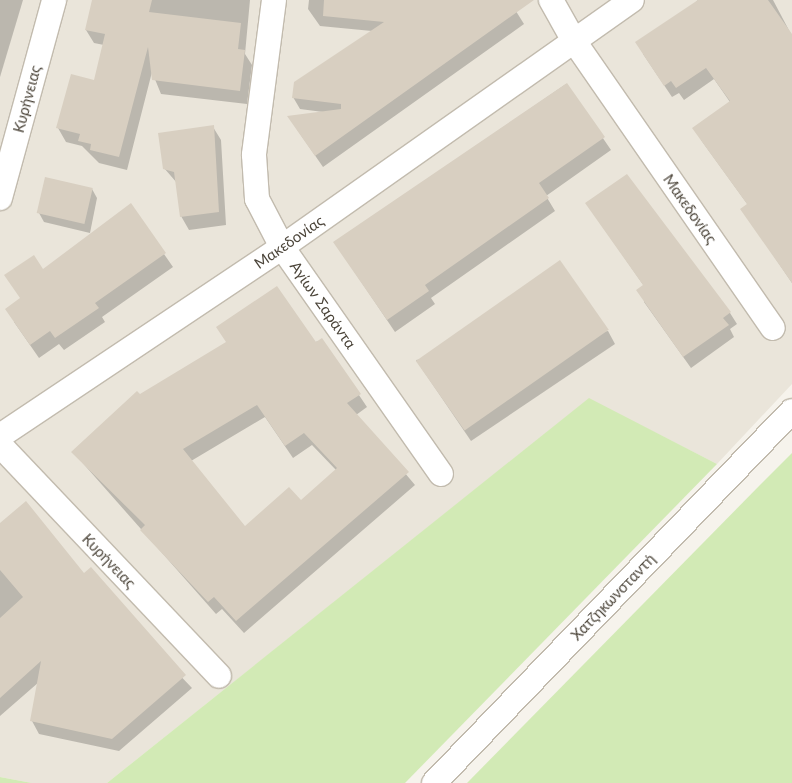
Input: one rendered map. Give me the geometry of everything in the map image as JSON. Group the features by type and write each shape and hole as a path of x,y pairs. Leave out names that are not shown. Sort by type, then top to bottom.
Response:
{"street":[{"name":"Κυρήνειας","path":"0,198 54,0"},
{"name":"Αγίων Σαράντα","path":"274,0 254,155 257,199 282,247 441,474"},
{"path":"551,0 574,41"},
{"name":"Μακεδονίας","path":"0,436 282,247 632,0"},
{"name":"Μακεδονίας","path":"574,41 773,328"},
{"name":"Χατζηκωνσταντή","path":"434,783 792,411"},
{"name":"Κυρήνειας","path":"0,445 219,676"}],"shaded area":[{"path":"0,0 792,0 792,384 717,464 589,399 107,783 32,783 0,777"}],"green space":[{"path":"589,398 717,464 405,783 107,783"},
{"path":"792,453 792,783 467,783 760,485"},
{"path":"0,777 32,783 0,783"}],"building":[{"path":"92,0 152,0 149,12 241,23 238,49 245,50 240,91 152,80 148,47 119,157 90,150 91,144 78,141 80,134 56,128 71,74 94,80 105,34 85,30"},
{"path":"324,0 534,0 315,156 287,116 341,109 341,104 292,98 294,82 384,22 323,16"},
{"path":"698,0 768,0 792,34 792,283 740,209 747,204 692,128 730,101 706,68 676,88 671,81 664,86 635,42"},
{"path":"567,83 605,137 539,183 549,198 425,285 429,291 387,320 333,242"},
{"path":"214,125 219,212 180,217 174,172 163,169 158,133"},
{"path":"627,174 731,312 723,318 729,325 683,357 636,290 643,285 585,203"},
{"path":"45,177 93,188 84,224 37,213"},
{"path":"131,203 166,253 95,303 99,308 55,338 50,331 30,345 5,309 20,298 4,275 34,255 43,269"},
{"path":"560,260 609,330 465,431 416,361"},
{"path":"277,286 316,342 322,338 361,394 347,403 409,472 236,621 214,597 208,602 140,530 145,525 71,452 137,391 140,394 226,342 216,327","holes":["257,405 285,446 304,433 337,468 301,500 289,487 245,526 183,449"]},
{"path":"26,501 84,573 91,567 186,675 112,739 30,721 41,661 0,698 0,618 23,597 0,570 0,523"}]}
